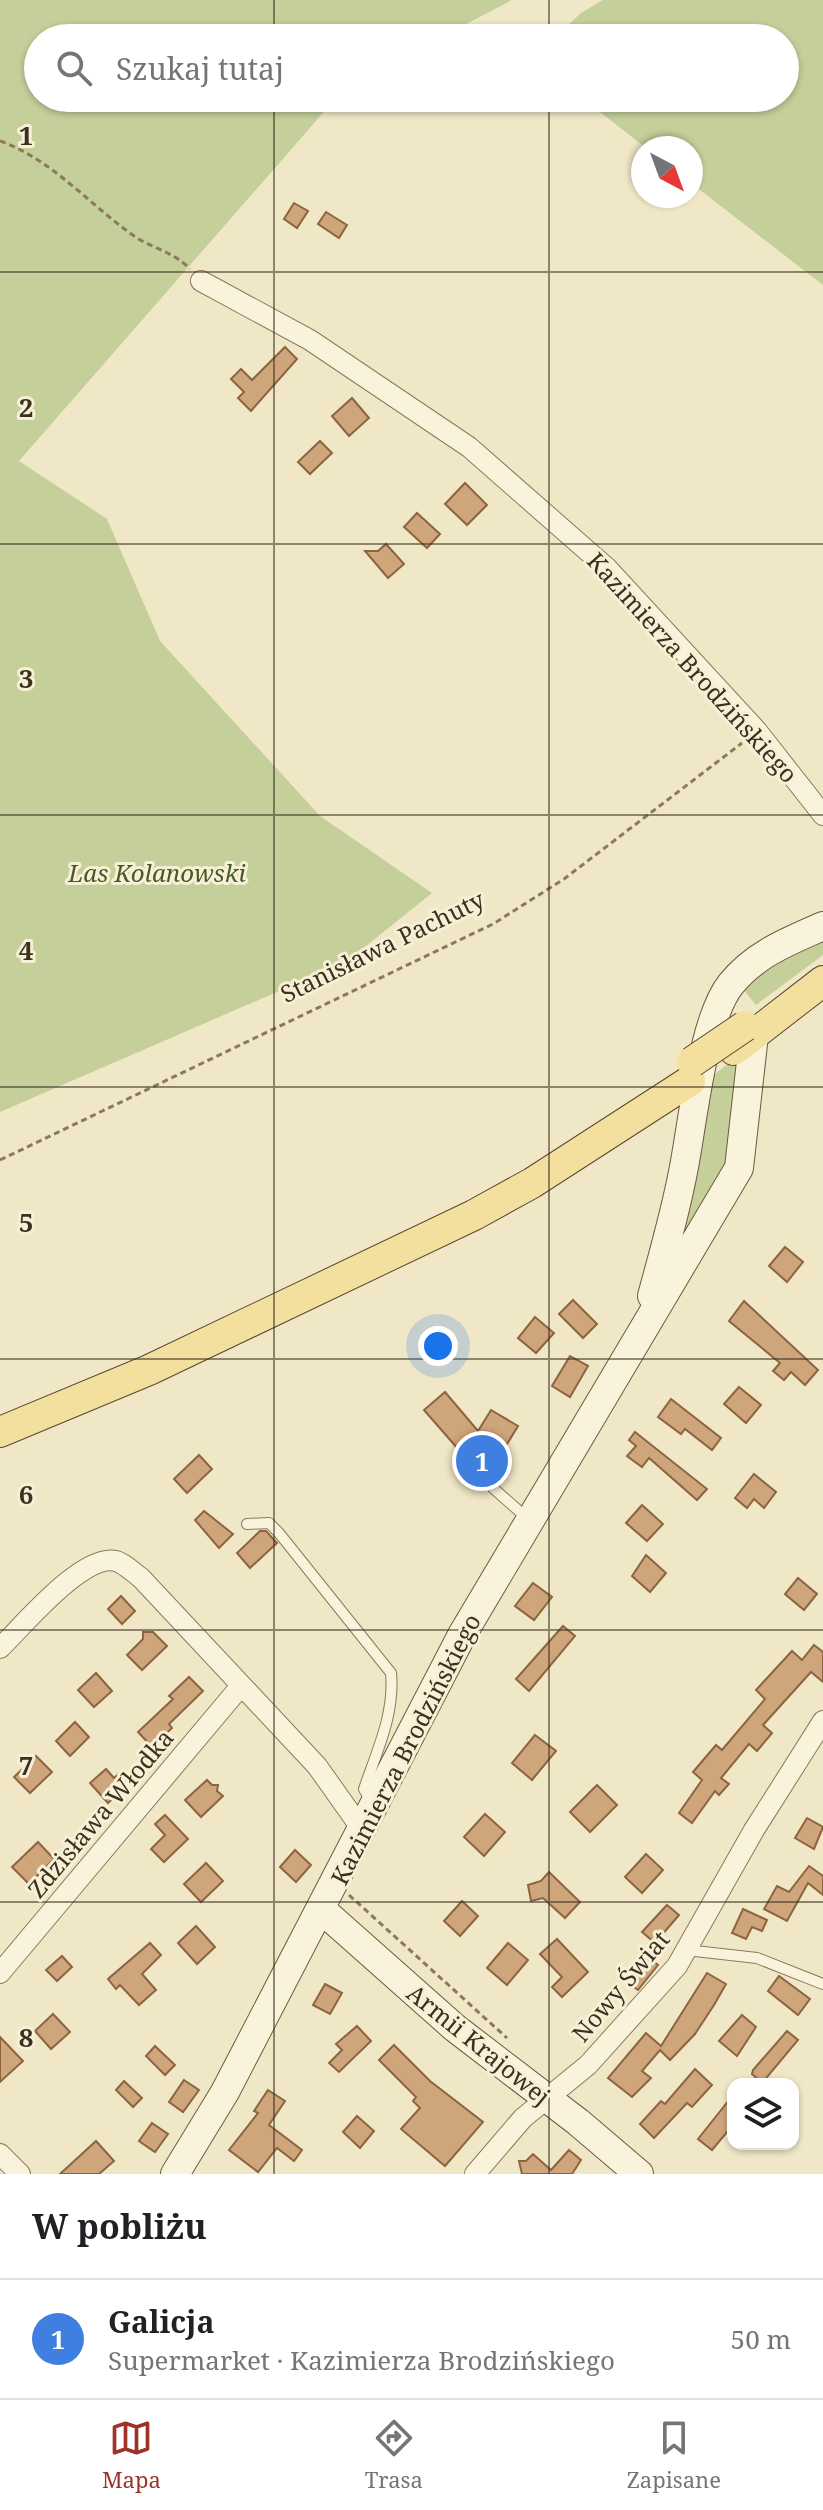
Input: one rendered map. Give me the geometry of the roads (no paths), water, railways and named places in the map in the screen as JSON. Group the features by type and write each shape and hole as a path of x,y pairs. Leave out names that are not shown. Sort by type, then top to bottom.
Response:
{"main road":[{"name":"Kazimierza Brodzińskiego","path":"644,1328 672,1224 706,1045 718,1006 729,987 758,957 823,926"},
{"path":"744,1037 823,969"},
{"path":"0,1432 149,1370 357,1269 691,1072 823,981"},
{"name":"Kazimierza Brodzińskiego","path":"175,2174 225,2092 322,1910 462,1635 739,1168 747,1092 744,1037"},
{"name":"Armii Krajowej","path":"322,1910 455,2028 639,2174"}],"street":[{"name":"Kazimierza Brodzińskiego","path":"201,281 310,340 469,447 607,568 757,731 823,815"},
{"path":"0,1648 79,1572 96,1561 117,1561 141,1578 240,1687 367,1817"},
{"name":"Zdzisława Włodka","path":"0,1973 240,1687"},
{"name":"Nowy Świat","path":"475,2174 507,2135 588,2065 677,1966 754,1830 823,1721"},
{"path":"0,2154 20,2174"}],"lane":[{"path":"493,1488 529,1520"},
{"path":"247,1524 269,1523 279,1533 391,1673 393,1690 387,1724 364,1789 367,1817"},
{"path":"686,1950 757,1958 823,1984"}],"place":[{"name":"Galicja","path":"482,1461"}],"park label":[{"name":"Las Kolanowski","path":"157,872"}]}
